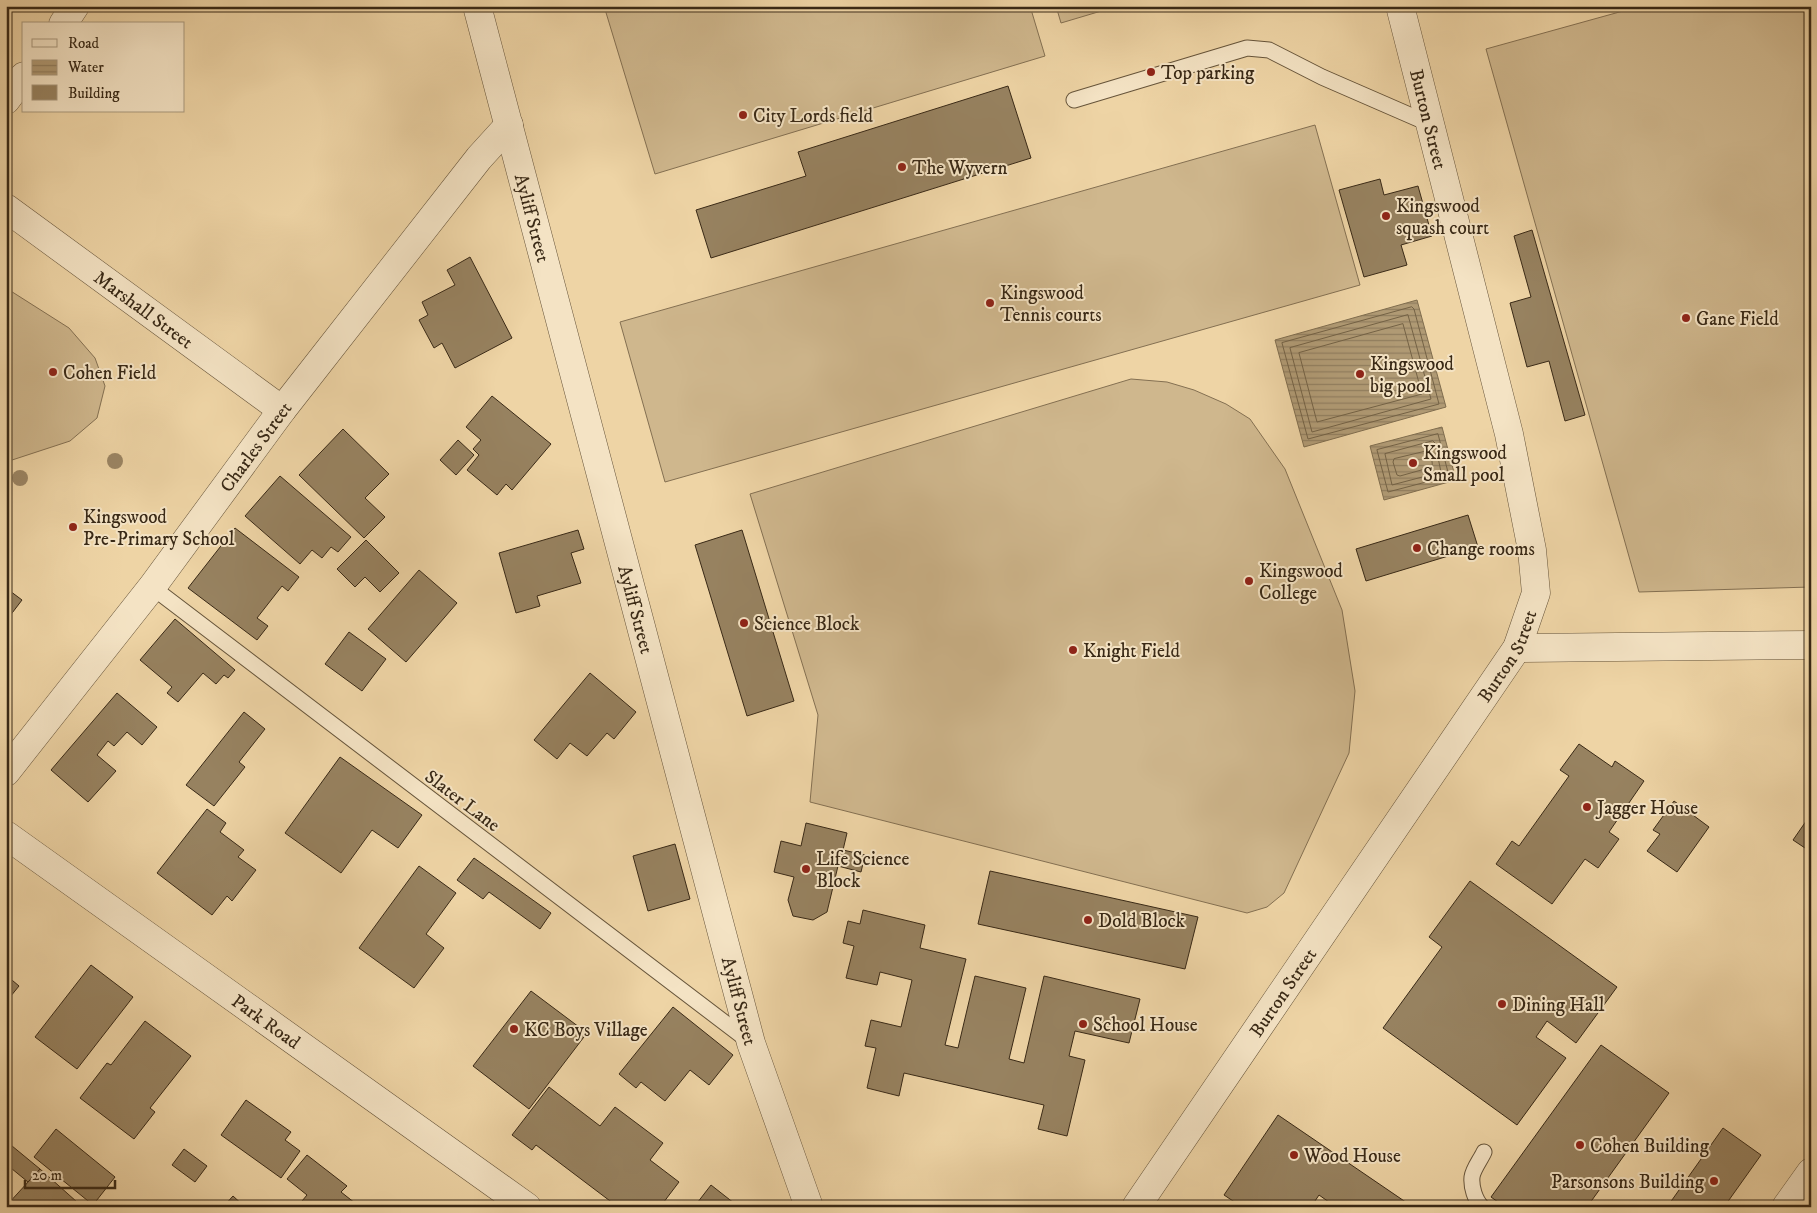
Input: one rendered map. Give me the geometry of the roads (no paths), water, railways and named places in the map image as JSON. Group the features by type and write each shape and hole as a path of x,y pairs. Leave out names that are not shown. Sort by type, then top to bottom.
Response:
{"street":[{"path":"64,22 76,6"},
{"name":"Ayliff Street","path":"477,6 751,1044 808,1207"},
{"name":"Burton Street","path":"1136,1207 1518,648 1536,593 1532,550 1509,434 1430,124 1408,8"},
{"path":"6,100 22,79"},
{"name":"Charles Street","path":"6,772 152,588 282,410 479,158 508,125"},
{"name":"Marshall Street","path":"6,208 282,410"},
{"path":"1518,648 1811,645"},
{"name":"Park Road","path":"6,835 526,1207"},
{"path":"1786,1207 1811,1172"}],"lane":[{"path":"1074,100 1246,48 1269,50 1322,77 1430,124"},
{"name":"Slater Lane","path":"152,588 751,1044"},
{"path":"1482,1207 1478,1203 1473,1191 1472,1177 1484,1152"}],"water":[{"name":"Kingswood big pool","path":"1417,300 1446,407 1304,447 1275,340"},
{"name":"Kingswood Small pool","path":"1442,427 1456,480 1384,500 1370,446"}],"place":[{"name":"Top parking","path":"1151,72"},
{"name":"City Lords field","path":"743,115"},
{"name":"The Wyvern","path":"902,167"},
{"name":"Kingswood squash court","path":"1386,216"},
{"name":"Kingswood Tennis courts","path":"990,303"},
{"name":"Gane Field","path":"1686,318"},
{"name":"Cohen Field","path":"53,372"},
{"name":"Kingswood big pool","path":"1360,374"},
{"name":"Kingswood Small pool","path":"1413,463"},
{"name":"Kingswood Pre-Primary School","path":"73,527"},
{"name":"Change rooms","path":"1417,548"},
{"name":"Kingswood College","path":"1249,581"},
{"name":"Science Block","path":"744,623"},
{"name":"Knight Field","path":"1073,650"},
{"name":"Jagger House","path":"1587,807"},
{"name":"Life Science Block","path":"806,869"},
{"name":"Dold Block","path":"1088,920"},
{"name":"Dining Hall","path":"1502,1004"},
{"name":"School House","path":"1083,1024"},
{"name":"KC Boys Village","path":"514,1029"},
{"name":"Cohen Building","path":"1580,1145"},
{"name":"Wood House","path":"1294,1155"},
{"name":"Parsonsons Building","path":"1714,1181"}]}
